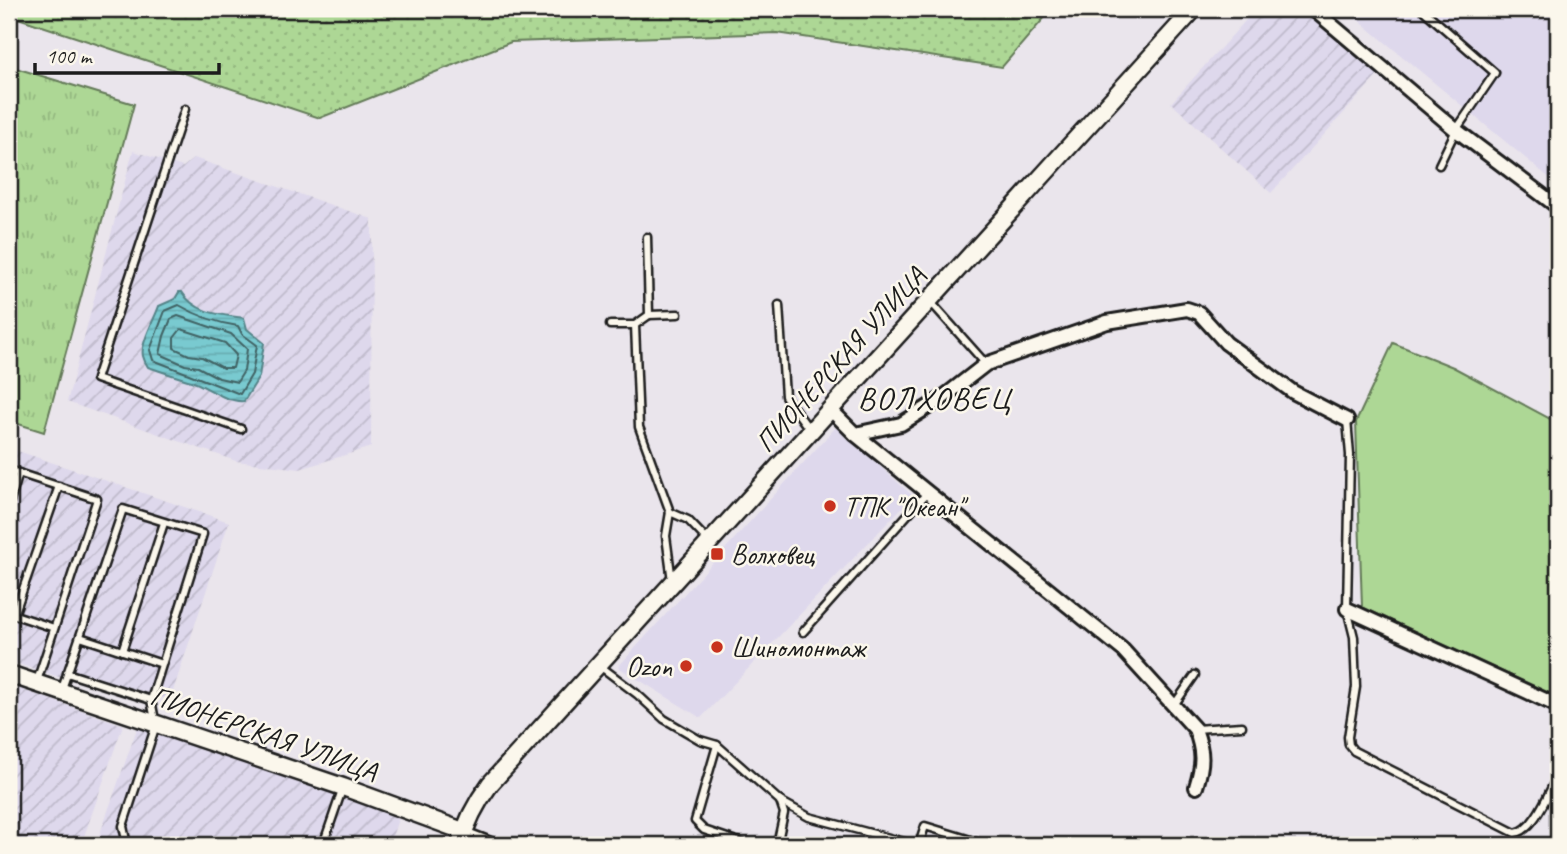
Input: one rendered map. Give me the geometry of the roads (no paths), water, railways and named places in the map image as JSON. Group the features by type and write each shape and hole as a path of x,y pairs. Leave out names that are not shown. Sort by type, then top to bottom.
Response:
{"street":[{"name":"ПИОНЕРСКАЯ УЛИЦА","path":"9,674 343,787 462,838 476,804 490,784 1194,9"},
{"path":"1313,9 1456,130 1558,207"},
{"path":"855,433 901,424 941,399 986,364 1107,322 1178,309 1199,313 1226,343 1293,392 1348,420"},
{"path":"830,409 855,433 1123,650 1195,729 1201,744 1203,765 1196,787"},
{"path":"1347,609 1558,706"}],"lane":[{"path":"1423,9 1496,73 1456,130 1439,165"},
{"path":"185,109 96,379 241,429"},
{"path":"647,237 649,315"},
{"path":"929,300 986,364"},
{"path":"779,305 785,396 810,431"},
{"path":"610,325 635,325 649,315 678,314"},
{"path":"635,325 639,427 670,512 666,536 672,582"},
{"path":"1348,420 1350,455 1347,609 1354,649 1356,687 1349,745 1354,751 1515,834 1532,823 1558,775"},
{"path":"9,470 97,499 36,683"},
{"path":"9,505 19,473"},
{"path":"54,628 12,614 59,486"},
{"path":"803,632 928,493"},
{"path":"61,691 124,509 203,534 150,700 156,725 122,826 127,845"},
{"path":"670,512 688,520 709,542"},
{"path":"122,651 164,523"},
{"path":"80,637 162,664"},
{"path":"598,665 637,694 664,719 700,740 717,744 780,802 809,817 917,845 925,826 987,845"},
{"path":"67,673 150,700"},
{"path":"1174,705 1195,676"},
{"path":"1195,729 1242,726"},
{"path":"717,744 695,821 704,830 748,845"},
{"path":"324,845 343,787"},
{"path":"777,845 784,813 780,802"},
{"name":"ПИОНЕРСКАЯ УЛИЦА","path":"462,838 501,845"}],"water":[{"path":"179,292 202,309 244,318 247,329 264,343 259,377 244,401 230,399 197,383 147,366 143,351 148,331 159,306 175,299"}],"place":[{"name":"ТПК \"Океан\"","path":"830,506"},
{"name":"Волховец","path":"717,554"},
{"name":"Шиномонтаж","path":"717,647"},
{"name":"Ozon","path":"686,666"}],"district":[{"name":"ВОЛХОВЕЦ","path":"935,398"}]}
